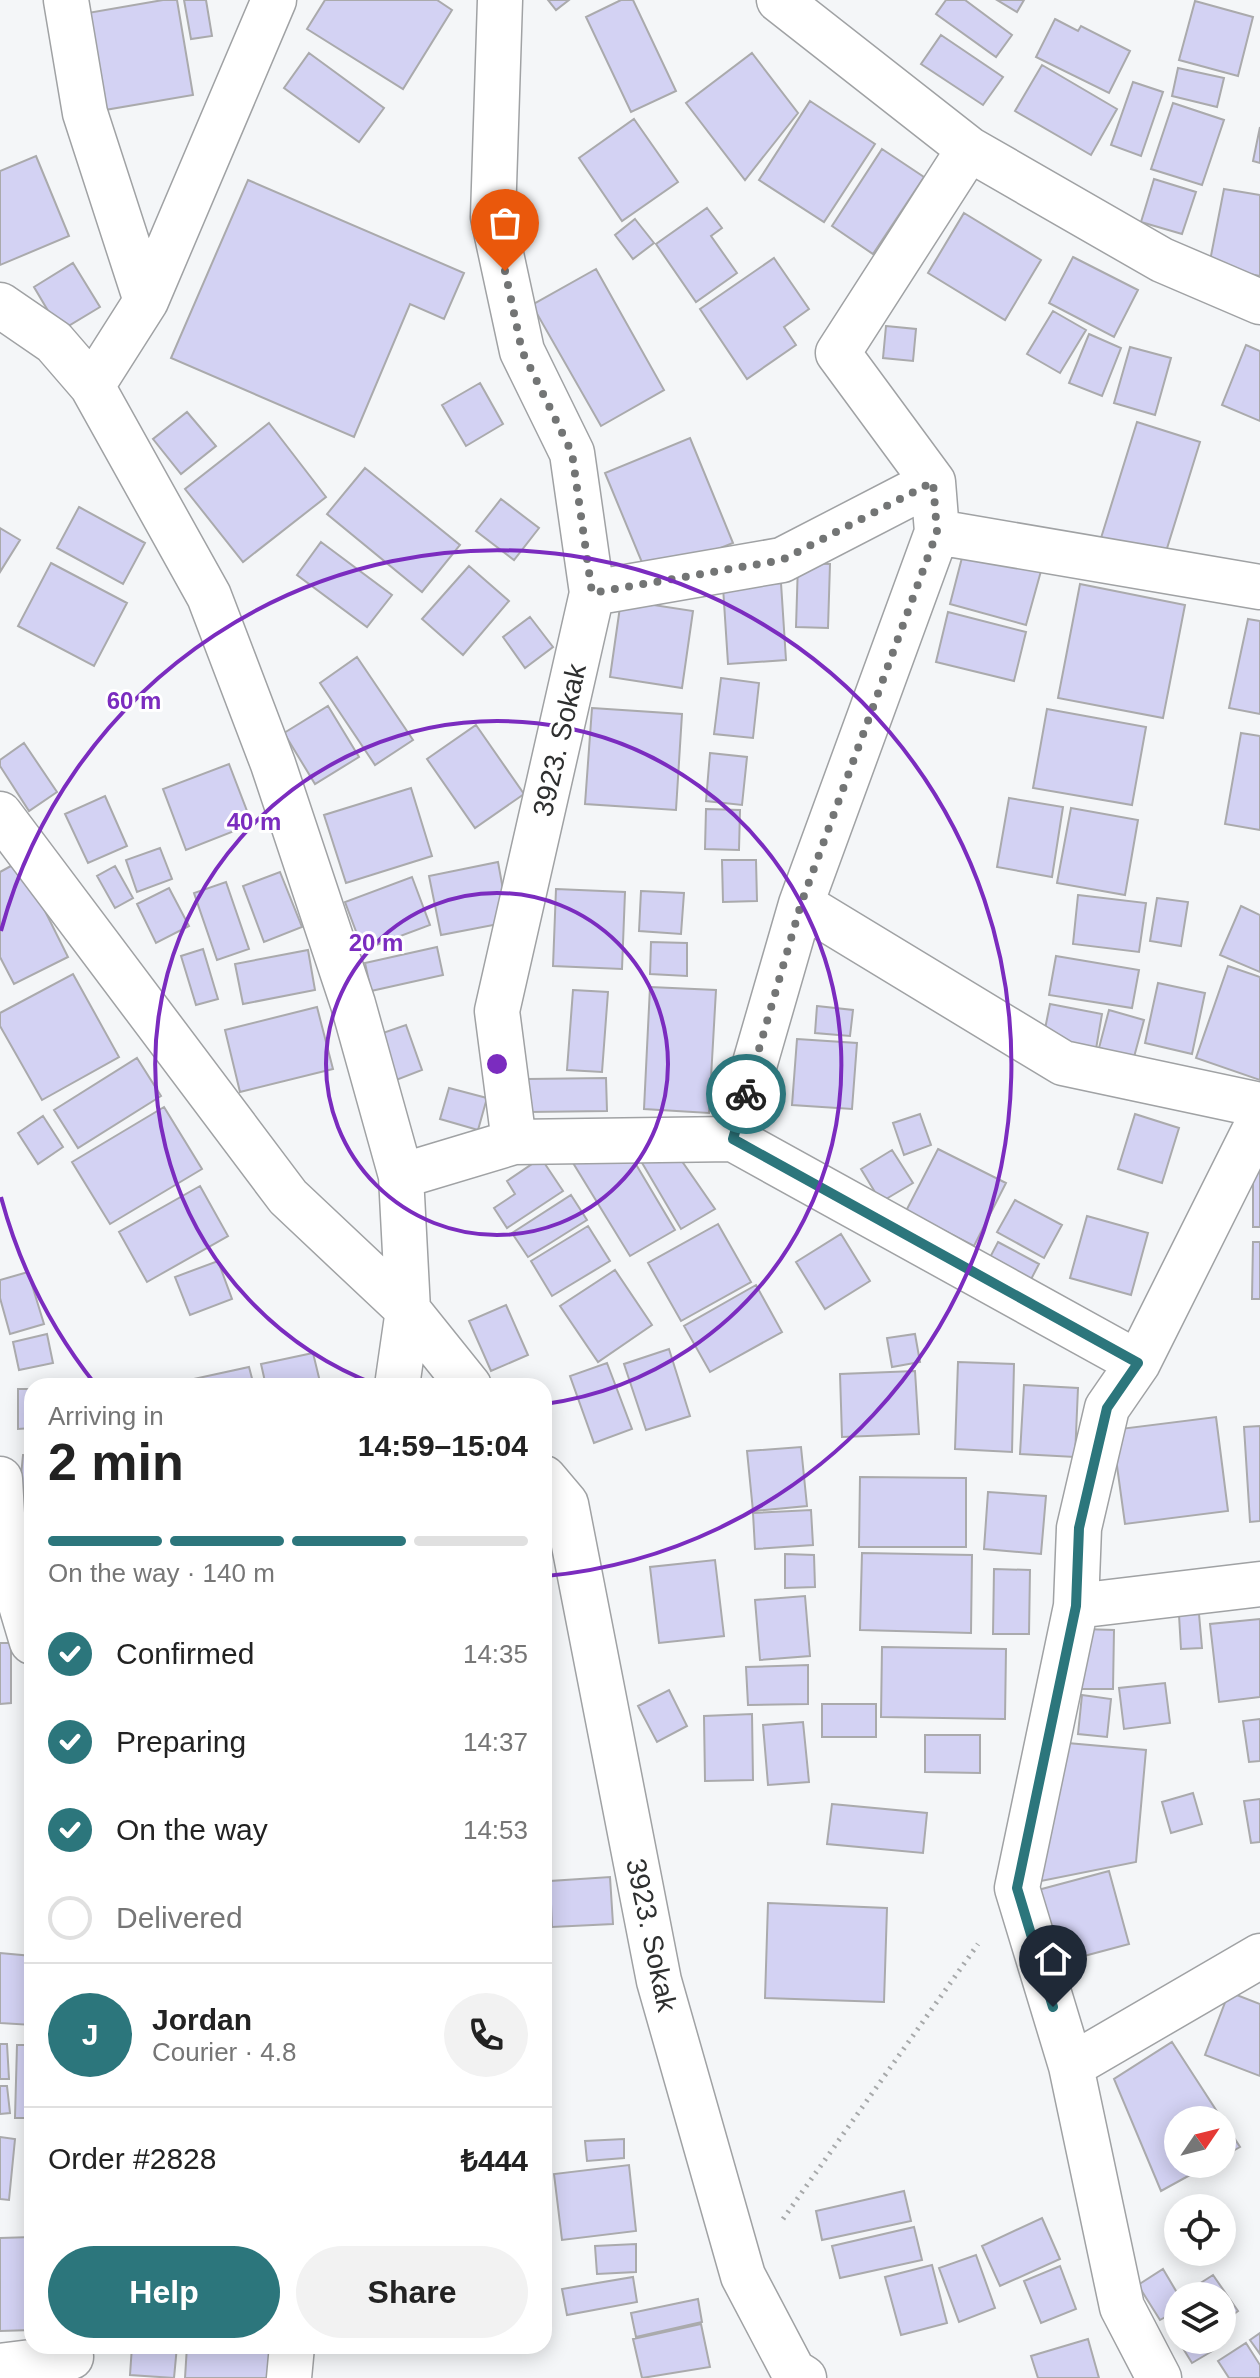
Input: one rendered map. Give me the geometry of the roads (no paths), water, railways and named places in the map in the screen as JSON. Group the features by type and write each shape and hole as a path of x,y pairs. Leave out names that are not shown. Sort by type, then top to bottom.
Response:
{"street":[{"path":"66,0 85,113 146,301"},
{"path":"92,386 146,301 274,0"},
{"name":"3923. Sokak","path":"500,0 493,217 522,351 572,453 592,593 497,1011 514,1142"},
{"path":"779,0 969,149 1162,260 1260,302"},
{"path":"733,1139 801,904 937,532 933,482 838,353 969,149"},
{"path":"0,305 54,342 92,386 209,596 273,764 353,1004 401,1176 408,1310 398,1378"},
{"path":"592,593 782,560 933,482"},
{"path":"937,532 1260,587"},
{"path":"0,814 288,1197 408,1310 463,1378"},
{"path":"801,904 1063,1063 1260,1105"},
{"path":"1159,2378 1122,2307 1071,2066 1017,1888 1076,1606 1079,1528 1107,1408 1138,1363 1260,1119"},
{"path":"401,1176 514,1142 733,1139 1138,1363"},
{"path":"0,1479 4,1548 24,1615"},
{"name":"3923. Sokak","path":"552,1487 566,1504 659,1981 743,2276 795,2376"},
{"path":"1076,1606 1260,1584"},
{"path":"1071,2066 1260,1956"},
{"path":"289,2378 291,2354"},
{"path":"0,2366 70,2360"}]}
